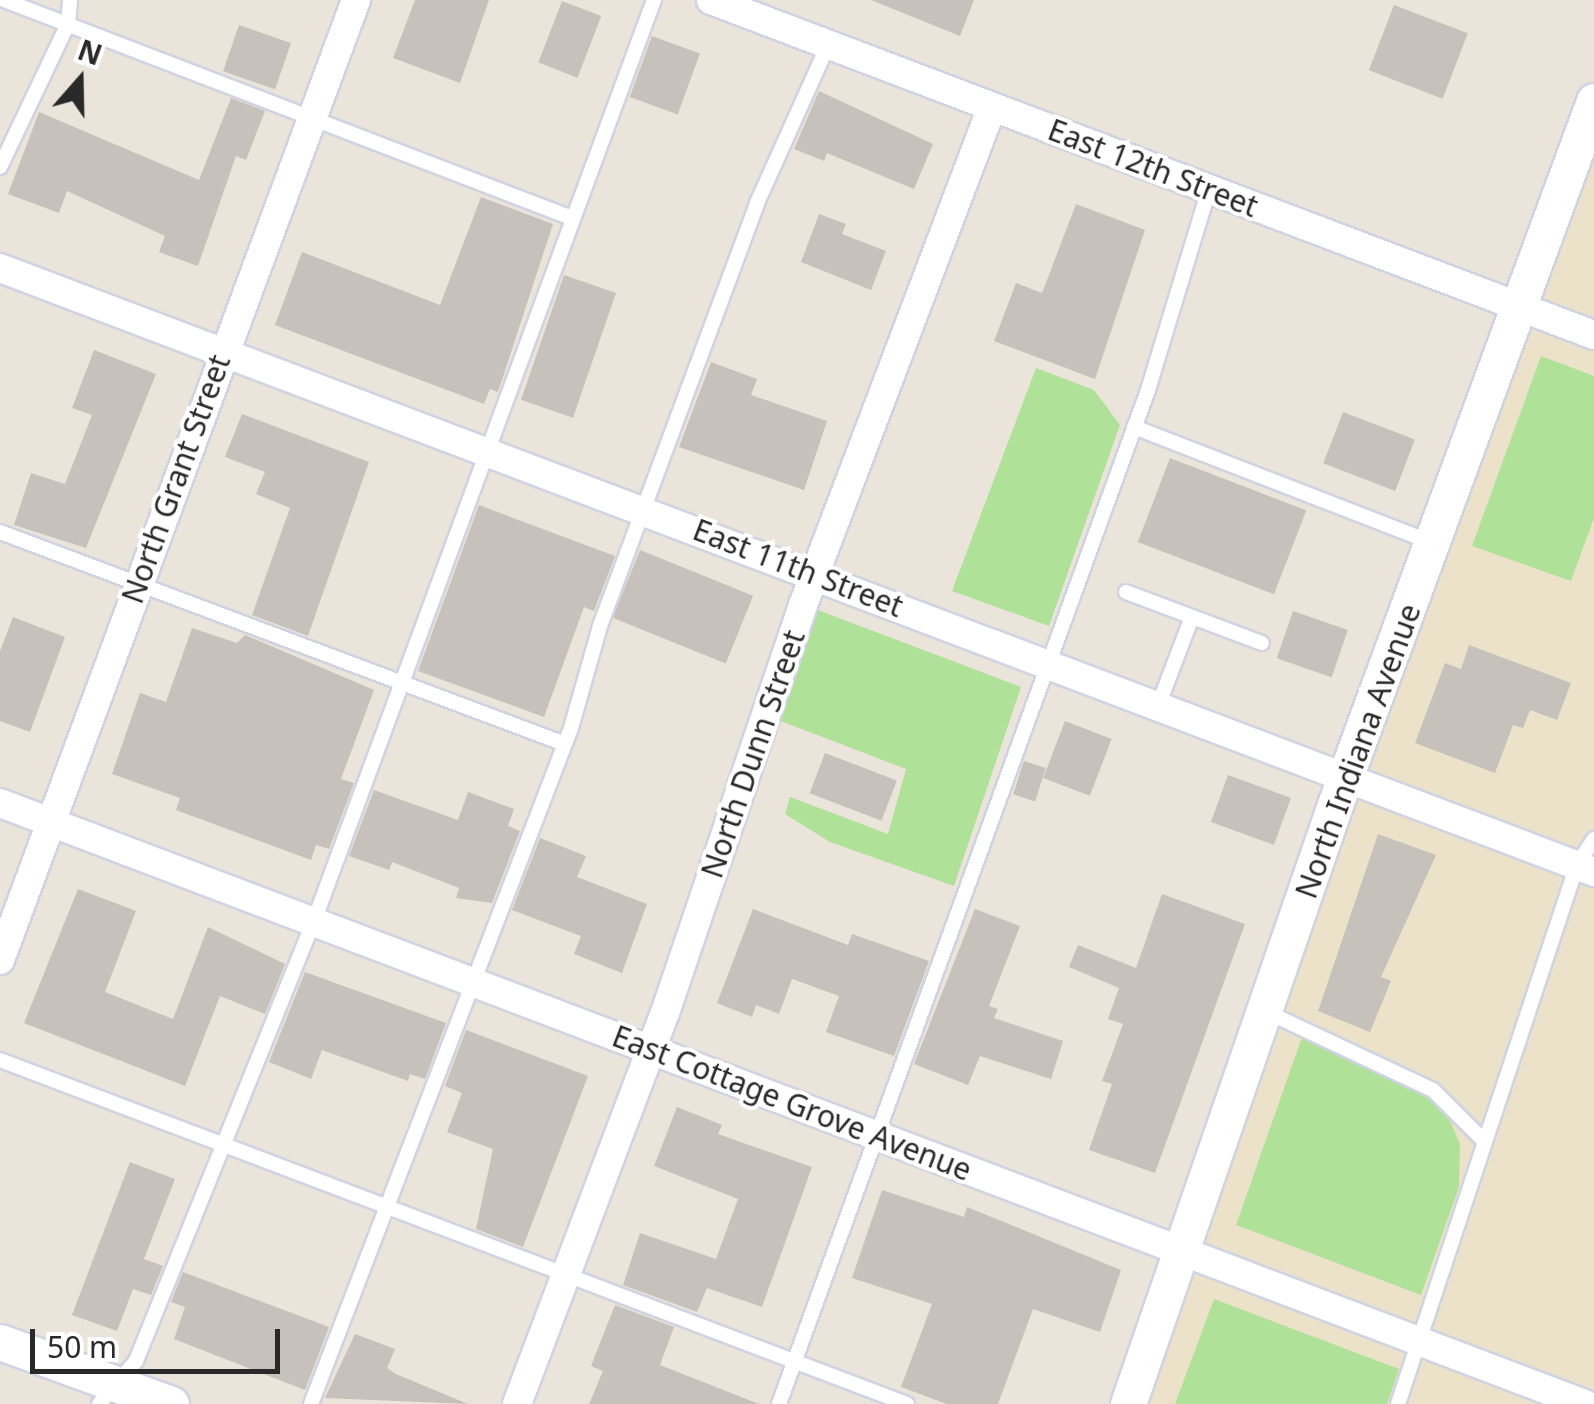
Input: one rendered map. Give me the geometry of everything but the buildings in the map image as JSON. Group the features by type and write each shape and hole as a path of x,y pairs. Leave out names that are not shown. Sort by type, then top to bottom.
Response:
{"street":[{"name":"North Grant Street","path":"0,960 48,820 356,0"},
{"name":"East 12th Street","path":"711,0 1594,335"},
{"name":"North Indiana Avenue","path":"1128,1404 1348,773 1594,100"},
{"name":"North Dunn Street","path":"518,1404 815,575 992,107"},
{"name":"East 11th Street","path":"0,268 1158,706 1348,773 1585,868"},
{"name":"East Cottage Grove Avenue","path":"0,802 1584,1404"},
{"path":"0,1342 108,1394 171,1404"}],"lane":[{"path":"4,0 572,218"},
{"path":"0,167 68,24 70,0"},
{"path":"108,1394 136,1361 314,921 654,0"},
{"path":"311,1404 565,744 757,203 828,44"},
{"path":"779,1404 1043,662 1134,426 1209,189"},
{"path":"1134,426 1433,543"},
{"path":"0,532 565,744"},
{"path":"1126,592 1262,643"},
{"path":"1158,706 1192,617"},
{"path":"1398,1404 1482,1139 1594,839"},
{"path":"1266,1012 1433,1090 1482,1139"},
{"path":"0,1060 222,1148 907,1404"}],"shaded area":[{"path":"1594,125 1594,1404 1143,1404"}],"green space":[{"path":"1541,356 1594,376 1594,518 1571,581 1472,546"},
{"path":"1036,368 1094,390 1120,425 1049,626 952,591"},
{"path":"815,609 1021,687 954,886 830,842 785,814 790,797 888,834 906,769 778,720"},
{"path":"1302,1037 1409,1081 1449,1118 1460,1144 1459,1187 1421,1295 1236,1225"},
{"path":"1214,1299 1399,1369 1387,1404 1175,1404"}]}
